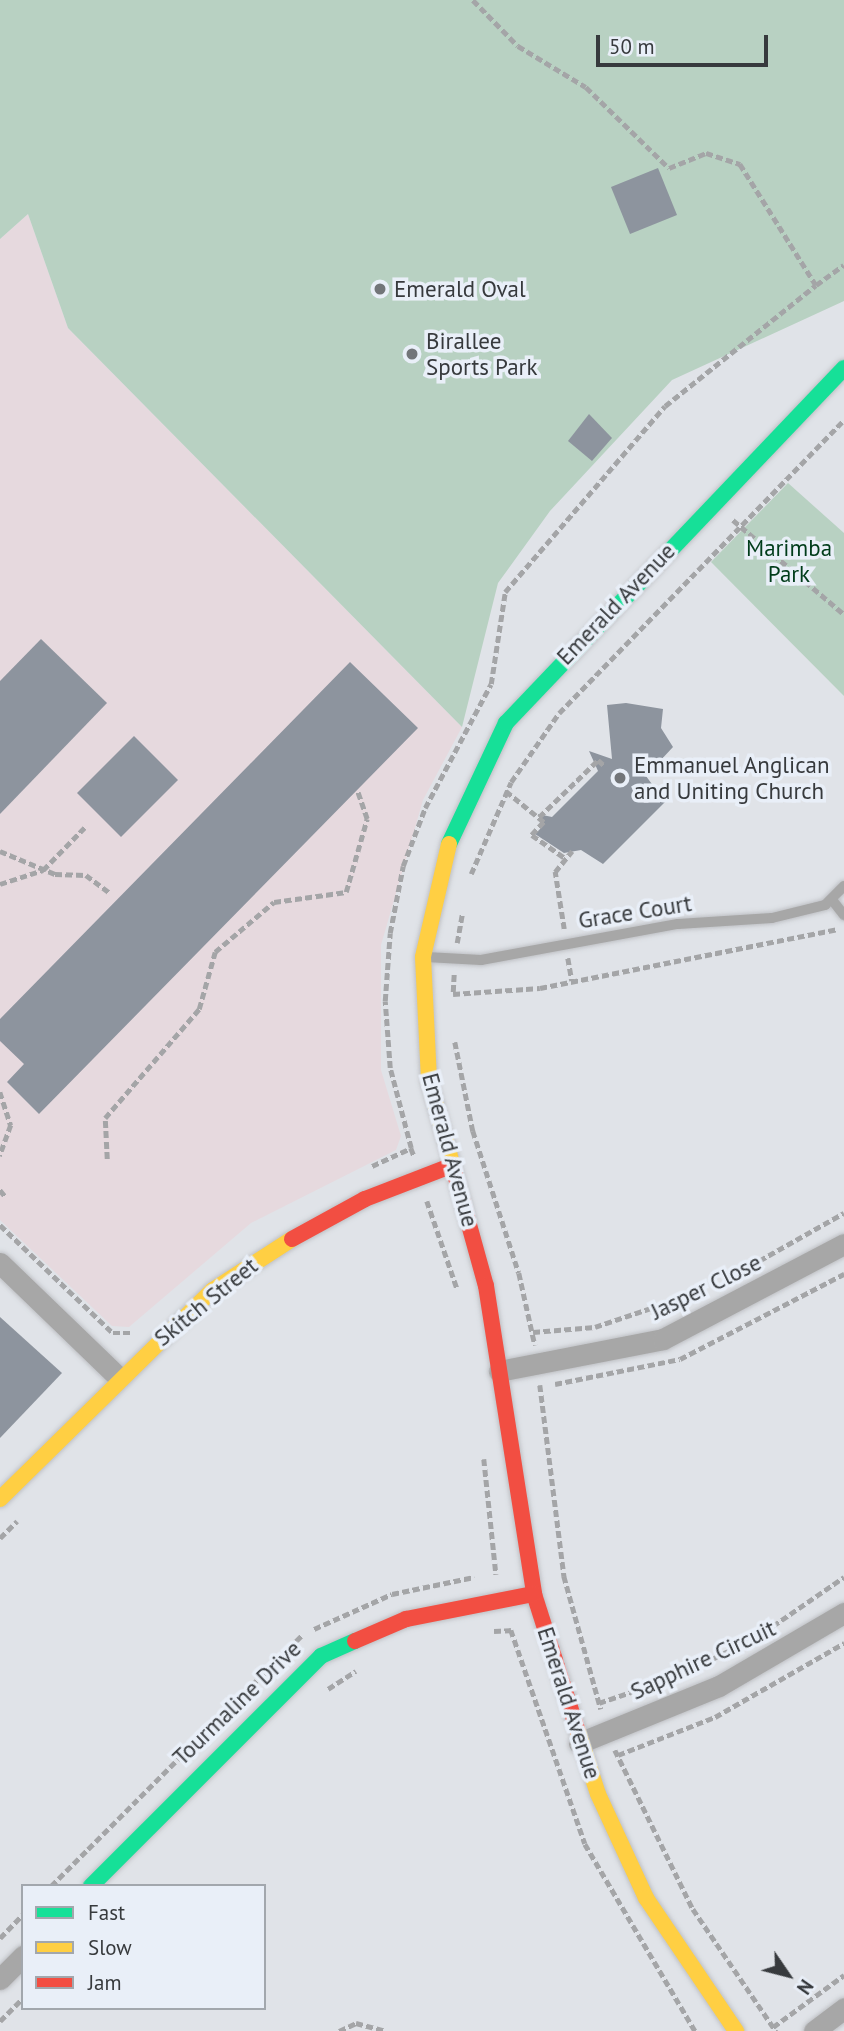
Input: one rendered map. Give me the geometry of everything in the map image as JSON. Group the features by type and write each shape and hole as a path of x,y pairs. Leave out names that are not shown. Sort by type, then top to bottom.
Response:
{"street":[{"name":"Emerald Avenue","path":"736,2031 646,1898 579,1744 534,1594 486,1286 429,1081 423,957 455,823 506,723 844,368"},
{"name":"Skitch Street","path":"0,1499 118,1377 213,1290 269,1251 365,1199 453,1165"},
{"name":"Jasper Close","path":"499,1371 663,1339 844,1244"},
{"path":"0,1263 118,1377"},
{"name":"Tourmaline Drive","path":"93,1884 321,1656 406,1619 534,1594"},
{"name":"Sapphire Circuit","path":"579,1744 729,1681 844,1613"},
{"path":"0,1979 21,1958"},
{"path":"814,2031 844,2008"}],"lane":[{"path":"844,886 833,901 844,915"},
{"name":"Grace Court","path":"423,957 455,958 566,944 678,924 772,918 833,901"}],"path":[{"path":"473,0 518,46 586,87 669,168 706,153 740,164 816,285 844,265"},
{"path":"469,883 506,791 559,713 844,420"},
{"path":"713,503 844,614"},
{"path":"540,817 598,760 605,766"},
{"path":"107,1159 105,1118 200,1009 215,952 274,902 346,892 367,819 357,790"},
{"path":"506,791 544,822 532,835 565,858"},
{"path":"0,884 43,870 85,827"},
{"path":"0,851 43,870 86,875 111,894"},
{"path":"572,851 555,872 572,981"},
{"path":"453,1003 455,958 464,907"},
{"path":"453,994 572,981 844,925"},
{"path":"454,1033 472,1131 533,1332 564,1576 607,1732 693,1909 775,2029 844,1975"},
{"path":"0,1092 12,1125 0,1156"},
{"path":"0,1191 5,1196"},
{"path":"426,1199 460,1297"},
{"path":"732,1276 844,1213"},
{"path":"533,1332 595,1327 712,1286"},
{"path":"53,1884 305,1633 392,1594 498,1574 483,1446"},
{"path":"599,1703 720,1656 844,1577"},
{"path":"480,1632 511,1630 584,1844 695,2031"},
{"path":"323,1693 368,1665"},
{"path":"0,1938 21,1916"},
{"path":"0,2021 21,1999"},
{"path":"339,2031 356,2023 385,2031"}],"shaded area":[{"path":"28,214 68,328 462,727 423,800 381,945 381,1070 401,1136 396,1150 251,1223 129,1327 112,1326 0,1220 0,239"}],"green space":[{"name":"Birallee Sports Park","path":"0,0 844,0 844,301 672,380 550,511 498,583 462,727 68,328 28,214 0,239"},
{"name":"Marimba Park","path":"788,483 844,533 844,696 711,562"}],"building":[{"path":"658,168 677,215 630,234 611,187"},
{"path":"589,414 612,438 592,461 568,441"},
{"path":"41,639 107,703 0,814 0,681"},
{"path":"350,662 418,728 39,1114 7,1082 24,1064 0,1041 0,1019"},
{"name":"Emmanuel Anglican and Uniting Church","path":"626,703 663,709 661,728 673,747 646,776 665,802 603,864 581,850 564,853 535,834 542,827 538,814 552,817 598,771 589,751 612,759 607,705"},
{"path":"134,736 178,780 121,837 77,793"},
{"path":"0,1317 62,1373 0,1438"}],"traffic: fast":[{"path":"449,844 506,723 844,368"},
{"path":"93,1884 321,1656 355,1641"}],"traffic: slow":[{"path":"449,844 423,957 429,1081 453,1167"},
{"path":"0,1499 213,1290 292,1239"},
{"path":"577,1729 598,1794 646,1898 736,2031"}],"traffic: jam":[{"path":"292,1239 365,1199 453,1165"},
{"path":"453,1167 486,1286 534,1594 577,1729"},
{"path":"355,1641 406,1619 534,1594"}],"place":[{"name":"Emerald Oval","path":"380,289"},
{"name":"Birallee Sports Park","path":"412,354"},
{"name":"Emmanuel Anglican and Uniting Church","path":"620,778"}]}
